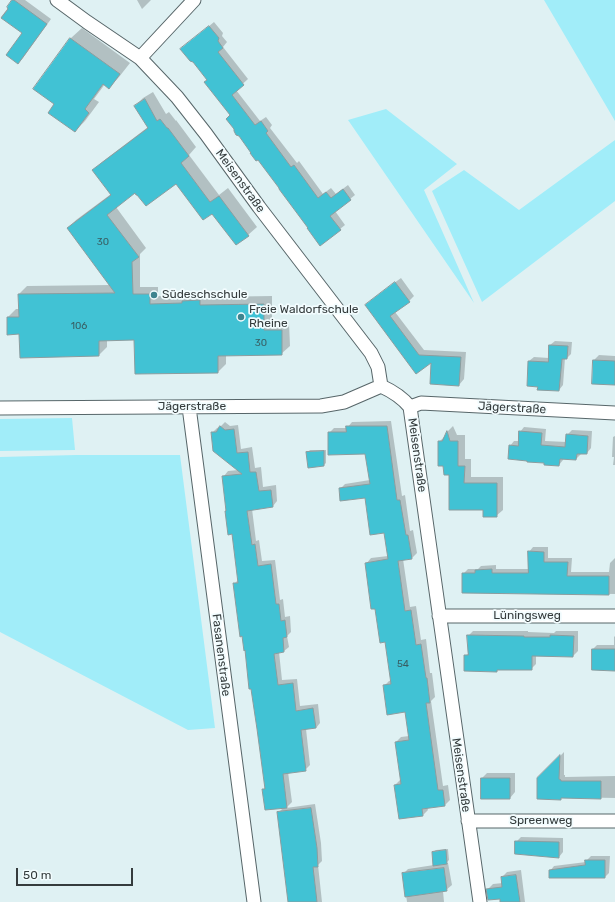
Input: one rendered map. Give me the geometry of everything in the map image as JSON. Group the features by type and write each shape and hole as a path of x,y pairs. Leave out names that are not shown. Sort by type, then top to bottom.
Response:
{"street":[{"name":"Meisenstraße","path":"57,0 140,58 177,97 371,353 378,367 380,386 400,396 410,407 480,902"},
{"path":"140,58 194,0"},
{"name":"Jägerstraße","path":"0,408 321,406 344,402 380,386"},
{"name":"Jägerstraße","path":"410,407 421,403 615,413"},
{"name":"Fasanenstraße","path":"189,407 254,902"},
{"name":"Lüningsweg","path":"439,616 615,616"},
{"name":"Spreenweg","path":"468,821 615,821"}],"shaded area":[{"path":"544,0 615,0 615,121 554,17"},
{"path":"386,109 457,164 424,190 474,303 348,120"},
{"path":"615,140 615,201 482,302 432,191 464,170 519,210"},
{"path":"72,418 75,450 0,451 0,419"},
{"path":"180,455 215,728 188,730 0,632 0,457"}],"building":[{"path":"12,0 47,24 18,64 6,55 22,33 1,18 8,9 7,7"},
{"path":"209,26 219,38 218,41 223,48 218,52 244,85 232,95 255,125 261,121 268,131 266,133 291,167 294,165 318,198 326,192 331,198 343,189 351,200 330,216 341,230 320,246 258,160 256,161 239,136 236,135 234,129 226,119 230,115 204,82 207,80 193,62 190,61 180,49"},
{"path":"70,38 120,74 109,89 103,84 85,109 89,113 75,132 48,113 54,104 33,89"},
{"path":"145,99 157,121 160,119 189,156 181,163 210,202 219,196 249,236 236,245 212,214 203,220 176,184 146,206 135,193 107,215 139,257 132,262 133,294 150,294 150,304 182,303 182,301 200,300 200,305 264,304 264,330 282,330 282,355 218,356 218,373 135,374 134,340 99,341 99,356 20,358 19,334 7,335 7,317 19,317 18,294 115,293 67,228 111,195 92,170 148,128 134,106"},
{"path":"395,282 410,302 390,316 419,355 461,357 459,386 430,384 431,363 416,374 365,305"},
{"path":"549,345 568,346 567,359 562,359 559,391 537,390 538,387 527,386 528,361 548,362"},
{"path":"593,360 615,361 615,385 592,384"},
{"path":"220,426 225,430 234,429 237,453 248,452 250,472 256,472 259,491 271,490 273,507 247,511 252,545 255,544 258,566 271,564 276,604 279,604 281,621 285,620 287,637 283,638 284,652 274,654 278,685 293,683 296,711 313,708 316,728 301,730 306,771 283,774 287,808 265,810 262,789 265,789 257,729 251,689 249,689 245,650 244,651 242,636 240,637 233,583 238,583 232,534 228,535 222,476 242,474 213,451 211,432 216,432"},
{"path":"346,426 387,426 397,500 400,500 412,559 398,561 405,611 411,610 416,645 421,644 430,703 426,703 438,790 443,790 445,806 422,809 423,816 399,819 394,785 401,784 395,742 409,740 405,712 387,715 383,685 391,684 385,642 380,643 375,609 371,609 365,563 388,559 384,533 370,535 365,498 340,501 339,488 370,484 365,454 328,455 328,432 346,432"},
{"path":"447,431 450,441 458,441 458,466 465,466 464,483 497,483 497,517 483,517 483,510 449,510 449,475 444,475 443,466 438,466 438,441 442,441"},
{"path":"519,431 542,433 541,445 565,447 566,434 588,436 587,454 577,454 576,460 560,459 559,466 508,459 509,445 518,446"},
{"path":"324,451 324,466 308,468 306,452"},
{"path":"528,551 544,552 544,562 568,562 567,576 609,576 609,595 462,593 462,573 475,573 475,570 492,569 492,573 528,573"},
{"path":"467,635 524,637 550,637 550,635 574,636 573,657 532,656 532,670 497,670 497,672 464,671 464,655 468,655"},
{"path":"592,649 615,649 615,671 592,670"},
{"path":"560,755 559,779 561,781 601,781 601,799 537,799 537,778"},
{"path":"481,778 510,778 510,799 481,799"},
{"path":"311,808 317,848 318,867 313,867 317,902 288,902 277,812"},
{"path":"515,841 559,842 559,858 515,854"},
{"path":"446,850 447,864 433,866 432,852"},
{"path":"585,860 605,860 605,878 549,878 549,870 585,865"},
{"path":"444,868 447,891 405,897 402,873"},
{"path":"516,875 520,902 500,902 500,899 488,900 486,889 502,887 501,877"}],"place":[{"name":"Südeschschule","path":"154,295"},
{"name":"Freie Waldorfschule Rheine","path":"241,317"}]}
